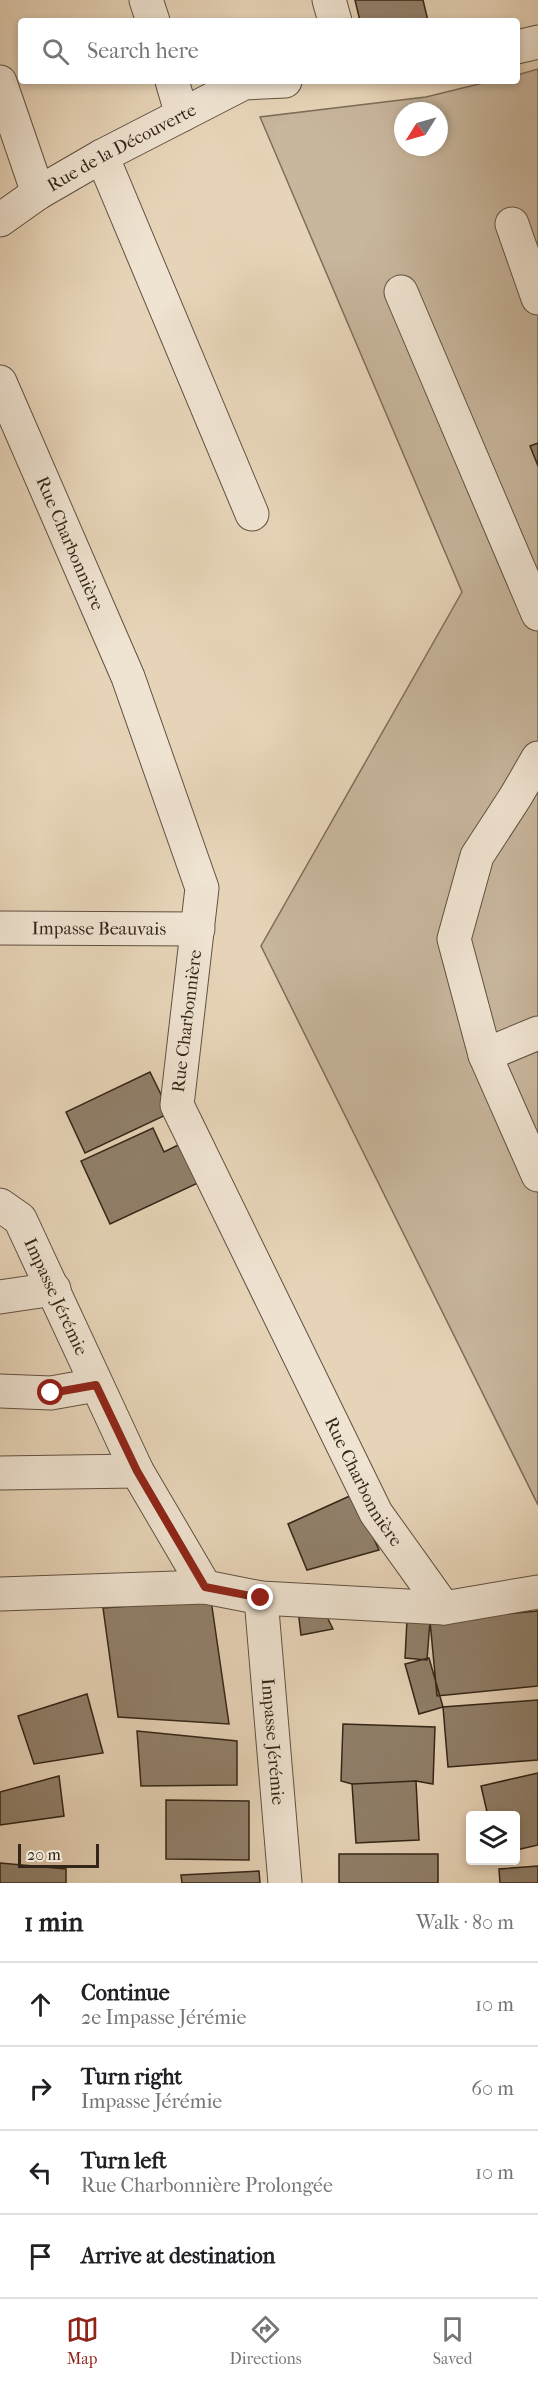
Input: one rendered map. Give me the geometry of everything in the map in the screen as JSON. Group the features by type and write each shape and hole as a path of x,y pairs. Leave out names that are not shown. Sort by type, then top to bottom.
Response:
{"street":[{"path":"147,0 152,18"},
{"path":"329,0 334,18"},
{"path":"520,46 538,42"},
{"path":"0,82 38,193"},
{"path":"173,84 182,115"},
{"name":"Rue de la Découverte","path":"0,220 38,193 102,156 242,84"},
{"path":"102,156 252,514"},
{"path":"512,224 538,298"},
{"path":"401,292 538,614"},
{"name":"Rue Charbonnière","path":"0,382 128,677 202,888 177,1105 376,1513 444,1608"},
{"path":"538,758 477,856 454,939 484,1055 538,1175"},
{"name":"Impasse Beauvais","path":"0,928 198,929"},
{"path":"484,1055 538,1033"},
{"name":"Impasse Jérémie","path":"0,1204 20,1219 137,1471 205,1587"},
{"path":"0,1297 54,1289"},
{"path":"0,1391 51,1393 96,1385"},
{"path":"0,1473 137,1471"},
{"path":"0,1594 205,1587 261,1598 444,1608 538,1592"},
{"name":"Impasse Jérémie","path":"261,1598 285,1883"}],"shaded area":[{"path":"538,69 538,1505 261,946 462,592 260,117 426,97 479,84 520,84 520,74"}],"building":[{"path":"355,0 423,0 427,18 359,18"},
{"path":"538,443 538,466 530,446"},
{"path":"150,1072 170,1113 85,1153 66,1112"},
{"path":"153,1128 164,1152 180,1144 198,1183 110,1224 81,1161"},
{"path":"354,1494 379,1550 307,1570 288,1524"},
{"path":"211,1600 229,1724 118,1717 103,1608"},
{"path":"323,1609 333,1629 301,1635 298,1610"},
{"path":"538,1611 538,1686 437,1696 430,1621"},
{"path":"407,1620 430,1621 427,1660 405,1658"},
{"path":"429,1658 443,1707 419,1714 405,1664"},
{"path":"87,1694 103,1753 34,1764 18,1716"},
{"path":"538,1700 538,1760 448,1767 443,1707"},
{"path":"343,1724 435,1727 433,1784 416,1781 352,1784 341,1781"},
{"path":"137,1731 237,1741 237,1785 141,1786"},
{"path":"538,1773 538,1845 520,1849 520,1811 487,1811 481,1786"},
{"path":"59,1776 64,1816 0,1825 0,1792"},
{"path":"416,1781 419,1840 356,1843 352,1784"},
{"path":"166,1800 249,1801 249,1860 166,1859"},
{"path":"339,1854 438,1854 438,1883 339,1883"},
{"path":"0,1863 66,1869 66,1883 0,1883"},
{"path":"538,1866 538,1883 500,1883 499,1869"},
{"path":"259,1871 260,1883 182,1883 181,1875"}],"route":[{"path":"51,1393 96,1385 137,1471 205,1587 261,1598"}]}
